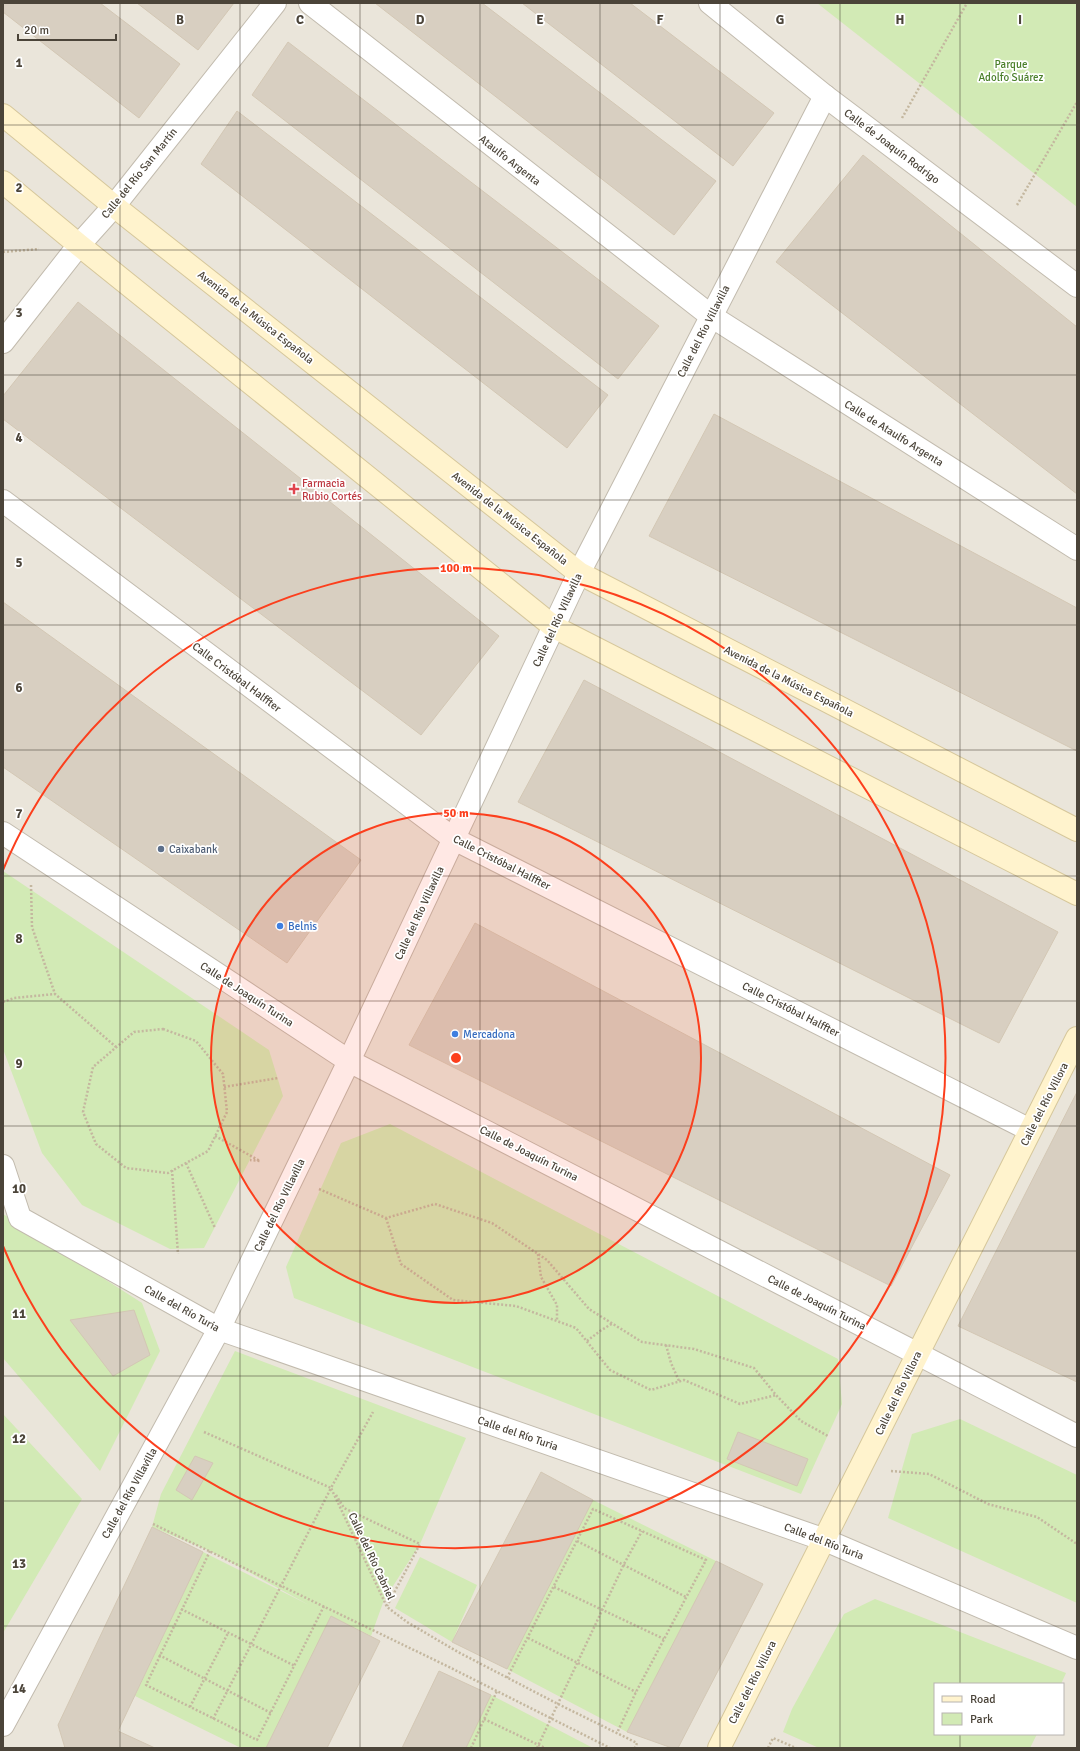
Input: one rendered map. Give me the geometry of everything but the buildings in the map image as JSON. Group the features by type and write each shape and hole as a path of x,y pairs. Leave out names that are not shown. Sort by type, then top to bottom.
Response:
{"street":[{"name":"Calle del Río San Martín","path":"3,342 79,245 114,206 274,3"},
{"name":"Ataulfo Argenta","path":"310,3 711,316"},
{"name":"Calle de Joaquín Rodrigo","path":"710,3 825,96 1077,286"},
{"name":"Calle del Río Villavilla","path":"3,1725 219,1329 349,1061 579,573 825,96"},
{"name":"Avenida de la Música Española","path":"3,115 114,206 579,573 1077,830"},
{"path":"3,182 79,245 554,627 1077,894"},
{"name":"Calle de Ataulfo Argenta","path":"711,316 1077,549"},
{"name":"Calle Cristóbal Halffter","path":"3,501 454,839 1030,1130"},
{"name":"Calle de Joaquín Turina","path":"3,833 349,1061 1077,1436"},
{"name":"Calle del Río Villora","path":"719,1748 1077,1038"},
{"name":"Calle del Río Turia","path":"3,1166 20,1218 219,1329 825,1540 1077,1648"}],"path":[{"path":"888,143 967,3"},
{"path":"1003,230 1077,102"},
{"path":"31,851 32,926 55,994 116,1047"},
{"path":"3,1002 14,998 55,994"},
{"path":"163,1029 196,1041 223,1074 224,1088 227,1112 208,1151 168,1173 126,1168 96,1144 83,1112 92,1067 134,1032 163,1029"},
{"path":"224,1088 278,1078"},
{"path":"215,1136 260,1161 250,1160"},
{"path":"186,1163 215,1228"},
{"path":"172,1170 178,1254"},
{"path":"293,1176 386,1218 435,1204 492,1222 547,1260 589,1309 642,1342 694,1349 754,1368 776,1395 801,1421 828,1436"},
{"path":"386,1218 401,1264 454,1300 516,1306 576,1328 610,1370 651,1390 684,1380 740,1404 776,1395"},
{"path":"538,1254 542,1277 556,1304 557,1321"},
{"path":"587,1341 600,1331 613,1324"},
{"path":"666,1345 671,1363 679,1381"},
{"path":"213,1719 331,1488 387,1387"},
{"path":"204,1432 331,1488 344,1508 420,1544 387,1607"},
{"path":"860,1468 929,1474 988,1504 1036,1517 1077,1544"},
{"name":"Calle del Río Cabriel","path":"331,1488 387,1607 407,1622 508,1678 637,1743 635,1748"},
{"path":"508,1678 593,1509 706,1560 636,1692 617,1733"},
{"path":"153,1524 324,1606 610,1748"},
{"path":"538,1747 624,1564 642,1531"},
{"path":"577,1541 686,1597"},
{"path":"210,1551 146,1685 213,1719 258,1740 324,1606"},
{"path":"554,1587 664,1639"},
{"path":"181,1609 295,1666"},
{"path":"190,1707 228,1633"},
{"path":"528,1638 636,1692"},
{"path":"159,1655 272,1713"},
{"path":"471,1748 497,1691"},
{"path":"484,1719 538,1747 545,1748"},
{"path":"768,1748 773,1738 796,1748"}],"shaded area":[{"path":"3,3 1077,3 1077,1748 3,1748"}],"green space":[{"name":"Parque Adolfo Suárez","path":"817,3 1077,3 1077,207"},
{"path":"3,871 269,1050 283,1096 204,1248 170,1249 82,1205 42,1153 3,1049"},
{"path":"390,1124 838,1359 842,1404 801,1494 294,1298 286,1267 341,1143"},
{"path":"3,1214 142,1303 160,1351 100,1471 3,1358"},
{"path":"235,1351 466,1438 420,1544 384,1600 371,1636 331,1616 266,1748 241,1748 135,1696 203,1552 309,1605 210,1551 152,1527 161,1494"},
{"path":"3,1414 82,1499 3,1633"},
{"path":"960,1419 1077,1475 1077,1603 888,1518 912,1434"},
{"path":"593,1500 716,1561 627,1732 507,1669"},
{"path":"420,1557 477,1585 452,1642 395,1608"},
{"path":"875,1599 1066,1673 1061,1683 934,1683 934,1735 1036,1735 1030,1748 819,1748 783,1732 792,1709 844,1614"},
{"path":"491,1695 593,1748 466,1748"}],"place":[{"name":"Farmacia Rubio Cortés","path":"294,489"},
{"name":"Caixabank","path":"161,849"},
{"name":"Belnis","path":"280,926"},
{"name":"Mercadona","path":"455,1034"}]}
